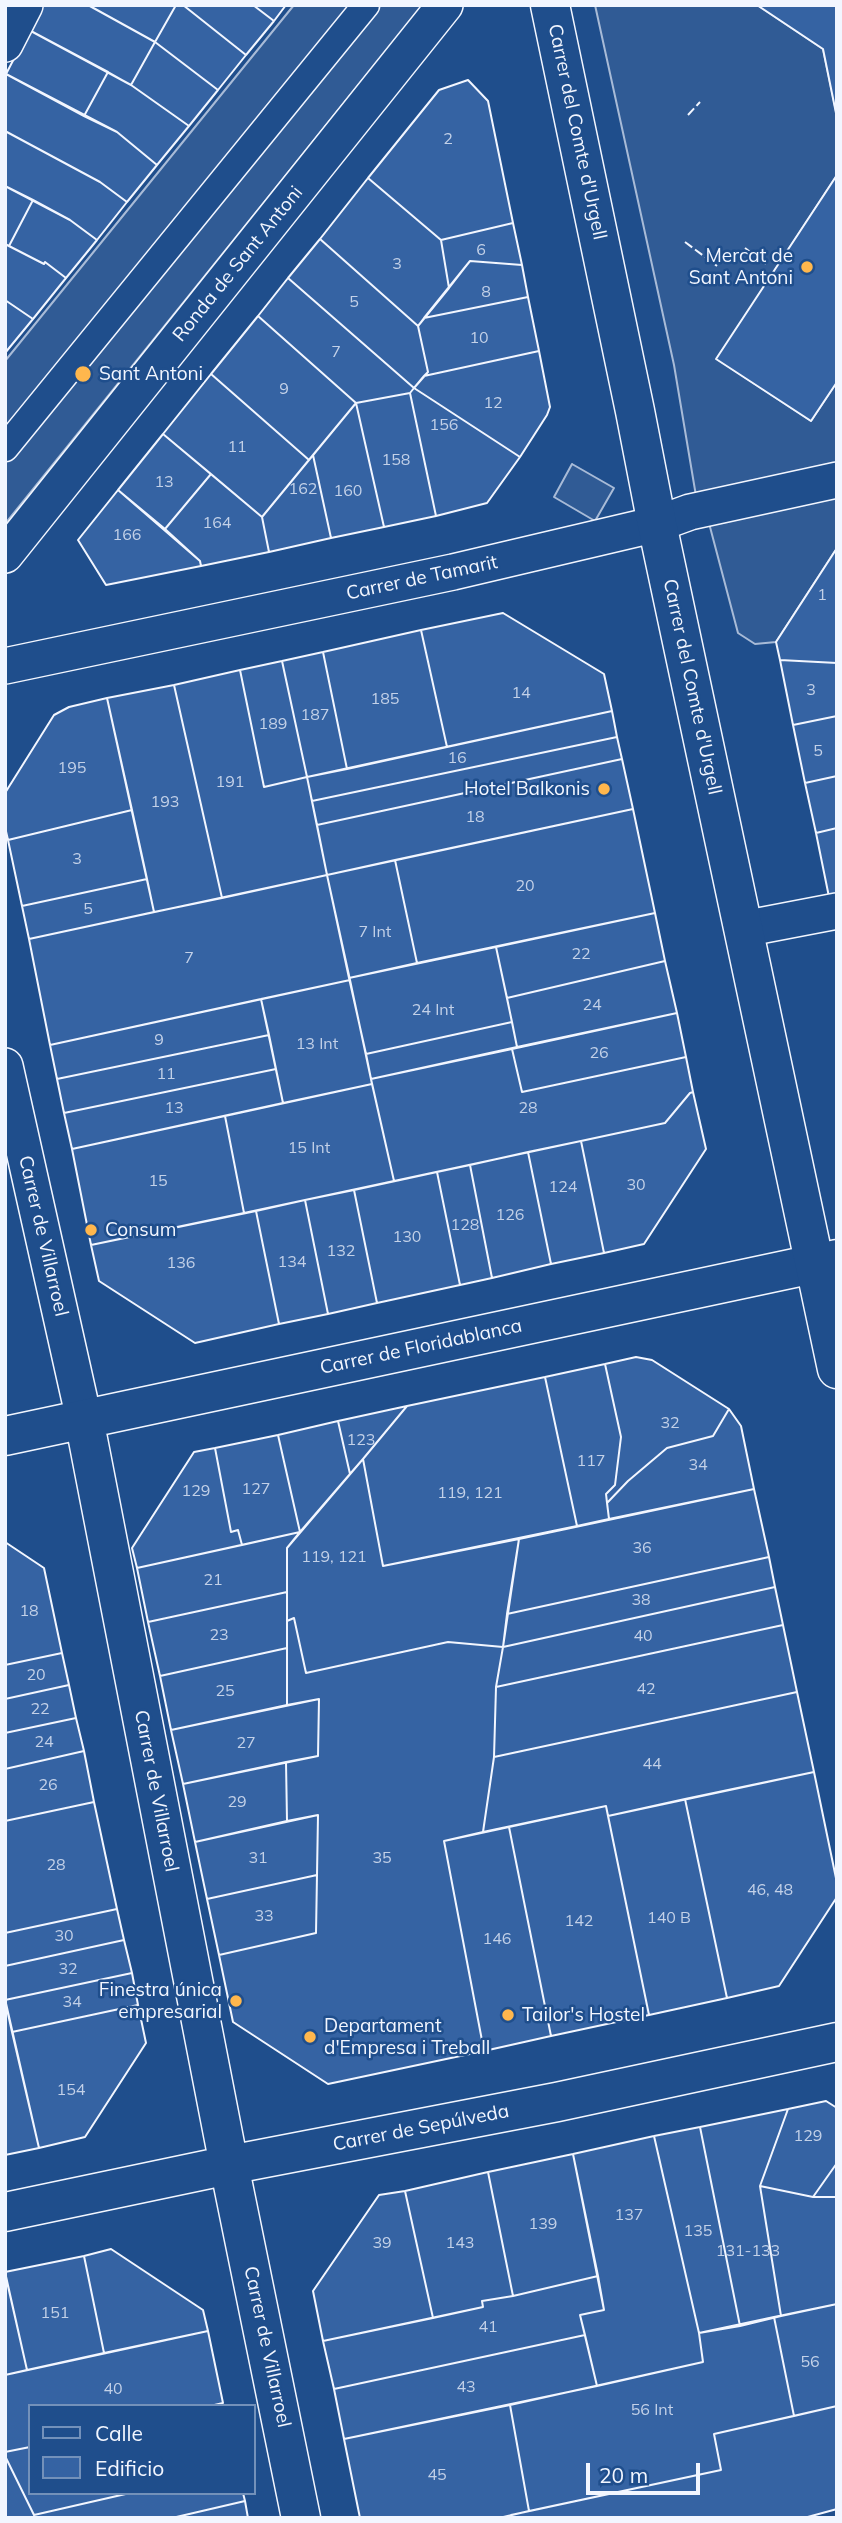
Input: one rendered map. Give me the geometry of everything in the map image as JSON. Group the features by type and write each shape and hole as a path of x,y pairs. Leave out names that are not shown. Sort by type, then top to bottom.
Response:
{"street":[{"path":"5,44 25,5"},
{"path":"5,449 366,5"},
{"name":"Ronda de Sant Antoni","path":"5,555 445,5"},
{"name":"Carrer del Comte d'Urgell","path":"550,5 743,929 825,1261 837,1368"},
{"name":"Carrer de Tamarit","path":"5,666 453,572 657,524 690,512 837,480"},
{"path":"743,929 837,911"},
{"name":"Carrer de Villarroel","path":"5,1066 84,1419 229,2165 302,2518"},
{"name":"Carrer de Floridablanca","path":"5,1436 825,1261"},
{"name":"Carrer de Sepúlveda","path":"5,2212 229,2165 557,2102 837,2042"}],"shaded area":[{"path":"294,5 423,5 5,524 5,361"},
{"path":"595,5 757,5 823,49 837,116 837,175 717,359 811,421 837,382 837,548 776,642 755,644 738,633 705,508 696,496 674,365"},
{"path":"572,464 614,488 595,521 554,497"}],"building":[{"path":"41,5 88,5 155,42 131,85 29,30"},
{"path":"88,5 176,5 155,42"},
{"path":"176,5 183,5 246,55 218,90 155,42"},
{"path":"183,5 253,5 274,21 246,55"},
{"path":"253,5 286,5 274,21"},
{"path":"757,5 837,5 837,118 823,49"},
{"path":"29,30 108,72 84,116 6,74"},
{"path":"155,42 218,90 189,126 131,85"},
{"path":"108,72 189,126 157,165 117,132 84,116"},
{"path":"6,74 117,132 157,165 127,202 100,182 5,131"},
{"path":"468,80 488,101 513,223 441,240 368,178 439,90"},
{"path":"5,131 100,182 127,202 97,240 70,220 5,186"},
{"name":"Mercat de Sant Antoni","path":"837,175 837,382 811,421 716,359"},
{"path":"368,178 441,240 449,288 418,326 320,239"},
{"path":"5,186 33,200 9,246 5,244"},
{"path":"33,200 70,220 97,240 66,278 45,262 44,264 9,246"},
{"path":"513,223 522,265 470,261 449,288 441,240"},
{"path":"320,239 418,326 428,372 414,388 288,278"},
{"path":"5,244 44,264 45,262 66,278 33,319 5,300"},
{"path":"470,261 522,265 528,297 424,318"},
{"path":"288,278 414,388 410,393 356,403 258,316"},
{"path":"528,297 539,351 424,376 428,372 418,326 424,318"},
{"path":"5,300 33,319 5,353"},
{"path":"258,316 356,403 309,460 211,374"},
{"path":"539,351 550,407 520,457 414,388 424,376"},
{"path":"211,374 309,460 262,517 163,434"},
{"path":"414,388 520,457 487,503 436,516 410,393"},
{"path":"410,393 436,516 384,527 356,403"},
{"path":"356,403 384,527 331,538 313,455"},
{"path":"163,434 211,474 165,529 118,490"},
{"path":"313,455 331,538 269,552 262,517"},
{"path":"211,474 262,517 269,552 201,566 200,561 165,529"},
{"path":"118,490 200,561 201,566 106,585 78,540"},
{"path":"837,548 837,663 780,660 776,642"},
{"path":"503,613 604,674 612,711 447,747 421,630"},
{"path":"421,630 447,747 347,769 323,652"},
{"path":"323,652 347,769 307,777 282,661"},
{"path":"780,660 837,663 837,716 793,725"},
{"path":"282,661 307,777 264,787 240,670"},
{"path":"240,670 264,787 307,777 327,875 222,898 174,685"},
{"path":"174,685 222,898 154,912 107,698"},
{"path":"107,698 132,810 8,840 5,827 5,793 54,715 69,707"},
{"path":"612,711 617,737 312,801 307,777"},
{"path":"837,716 837,776 805,783 793,725"},
{"path":"617,737 622,759 317,825 312,801"},
{"path":"622,759 633,809 327,875 317,825"},
{"path":"837,776 837,828 816,833 805,783"},
{"path":"633,809 655,913 417,963 395,860"},
{"path":"132,810 147,879 22,906 8,840"},
{"path":"837,828 837,895 829,897 816,833"},
{"path":"395,860 417,963 349,978 327,875"},
{"path":"327,875 350,980 50,1045 29,939"},
{"path":"147,879 154,912 29,939 22,906"},
{"path":"655,913 665,961 507,998 496,947"},
{"path":"496,947 512,1022 366,1054 349,978"},
{"path":"665,961 677,1013 517,1047 507,998"},
{"path":"350,980 372,1084 283,1103 261,999"},
{"path":"261,999 269,1035 57,1079 50,1045"},
{"path":"677,1013 686,1057 522,1092 512,1049"},
{"path":"512,1022 517,1047 371,1079 366,1054"},
{"path":"269,1035 276,1069 64,1113 57,1079"},
{"path":"512,1049 522,1092 686,1057 693,1092 665,1123 394,1181 371,1079"},
{"path":"276,1069 283,1103 72,1149 64,1113"},
{"path":"372,1084 394,1181 244,1213 225,1116"},
{"path":"693,1092 706,1149 644,1244 604,1253 581,1141 665,1123"},
{"path":"225,1116 244,1213 91,1245 72,1149"},
{"path":"581,1141 604,1253 551,1264 528,1152"},
{"path":"528,1152 551,1264 492,1278 470,1165"},
{"path":"470,1165 492,1278 460,1285 437,1172"},
{"path":"437,1172 460,1285 377,1303 354,1190"},
{"path":"354,1190 377,1303 328,1314 305,1200"},
{"path":"305,1200 328,1314 279,1324 256,1211"},
{"path":"256,1211 279,1324 195,1343 99,1281 91,1245"},
{"path":"636,1357 652,1360 729,1409 713,1436 667,1448 607,1503 606,1494 615,1485 621,1437 605,1364"},
{"path":"605,1364 621,1437 615,1485 606,1494 609,1519 577,1526 545,1377"},
{"path":"545,1377 577,1526 383,1566 363,1459 407,1406"},
{"path":"407,1406 363,1459 350,1474 338,1421"},
{"path":"729,1409 741,1426 754,1489 609,1519 607,1503 628,1481 667,1448 713,1436"},
{"path":"338,1421 350,1474 300,1532 278,1435"},
{"path":"278,1435 300,1532 242,1545 238,1530 231,1532 215,1448"},
{"path":"215,1448 231,1532 238,1530 242,1545 137,1568 132,1548 194,1452"},
{"path":"363,1459 383,1566 519,1539 503,1647 448,1642 306,1673 294,1618 287,1621 287,1548"},
{"path":"754,1489 769,1557 507,1614 519,1539"},
{"path":"300,1532 287,1548 287,1592 148,1622 137,1568"},
{"path":"5,1542 44,1568 62,1653 5,1665"},
{"path":"769,1557 775,1587 503,1647 507,1614"},
{"path":"775,1587 783,1625 496,1687 503,1647"},
{"path":"287,1592 287,1648 160,1676 148,1622"},
{"path":"294,1618 306,1673 448,1642 503,1647 496,1687 494,1757 483,1832 444,1841 484,2051 328,2084 233,2022 219,1955 316,1933 318,1815 287,1821 286,1762 318,1756 319,1699 287,1705 287,1621"},
{"path":"783,1625 797,1692 494,1757 496,1687"},
{"path":"287,1648 287,1705 171,1730 160,1676"},
{"path":"62,1653 69,1685 5,1699 5,1665"},
{"path":"69,1685 76,1718 5,1733 5,1699"},
{"path":"797,1692 814,1772 608,1816 606,1806 483,1832 494,1757"},
{"path":"319,1699 318,1756 183,1784 171,1730"},
{"path":"76,1718 84,1751 5,1769 5,1733"},
{"path":"84,1751 94,1802 5,1821 5,1769"},
{"path":"286,1762 287,1821 195,1842 183,1784"},
{"path":"814,1772 837,1883 837,1897 779,1986 727,1998 685,1799"},
{"path":"685,1799 727,1998 649,2015 608,1816"},
{"path":"94,1802 117,1909 5,1933 5,1821"},
{"path":"606,1806 649,2015 551,2036 509,1827"},
{"path":"318,1815 317,1875 207,1899 195,1842"},
{"path":"509,1827 551,2036 484,2051 444,1841"},
{"path":"317,1875 316,1933 219,1955 207,1899"},
{"path":"117,1909 124,1940 5,1966 5,1933"},
{"path":"124,1940 132,1973 5,2000 5,1966"},
{"path":"132,1973 138,2005 12,2032 5,2000"},
{"path":"5,1999 39,2148 5,2155"},
{"path":"138,2005 146,2043 85,2137 39,2148 12,2032"},
{"path":"826,2101 837,2108 837,2163 813,2197 760,2186 788,2109"},
{"path":"788,2109 760,2186 781,2316 740,2326 700,2127"},
{"path":"700,2127 740,2326 699,2333 654,2136"},
{"path":"654,2136 699,2333 703,2362 597,2386 580,2315 604,2310 573,2154"},
{"path":"573,2154 598,2276 513,2296 488,2172"},
{"path":"837,2163 837,2197 813,2197"},
{"path":"488,2172 513,2296 482,2301 483,2307 433,2318 405,2191"},
{"path":"760,2186 813,2197 837,2197 837,2304 781,2316"},
{"path":"405,2191 433,2318 323,2341 313,2291 379,2195"},
{"path":"111,2249 203,2310 208,2331 104,2353 84,2256"},
{"path":"84,2256 104,2353 27,2370 5,2272"},
{"path":"5,2273 27,2370 5,2375"},
{"path":"598,2276 604,2310 580,2315 585,2335 334,2389 323,2341 483,2307 482,2301"},
{"path":"837,2304 837,2406 794,2416 774,2317"},
{"path":"774,2317 794,2416 714,2434 721,2470 529,2511 510,2405 703,2362 699,2333"},
{"path":"208,2331 223,2403 28,2404 28,2447 5,2452 5,2375"},
{"path":"585,2335 597,2386 344,2439 334,2389"},
{"path":"510,2405 529,2511 499,2518 360,2518 344,2439"},
{"path":"837,2406 837,2509 804,2518 512,2518 511,2515 721,2470 714,2434"},
{"path":"28,2447 28,2495 121,2495 34,2515 5,2452"},
{"path":"5,2456 34,2515 35,2518 5,2518"},
{"path":"121,2495 244,2495 245,2501 172,2518 35,2518 34,2515"},
{"path":"245,2501 248,2518 172,2518"}],"fence":[{"path":"688,115 700,102"},
{"path":"685,242 717,266"},
{"path":"745,248 766,264"}],"place":[{"name":"Mercat de Sant Antoni","path":"807,267"},
{"name":"Sant Antoni","path":"83,374"},
{"name":"Hotel Balkonis","path":"604,789"},
{"name":"Consum","path":"91,1230"},
{"name":"Finestra única empresarial","path":"236,2001"},
{"name":"Tailor's Hostel","path":"508,2015"},
{"name":"Departament d'Empresa i Treball","path":"310,2037"}]}
